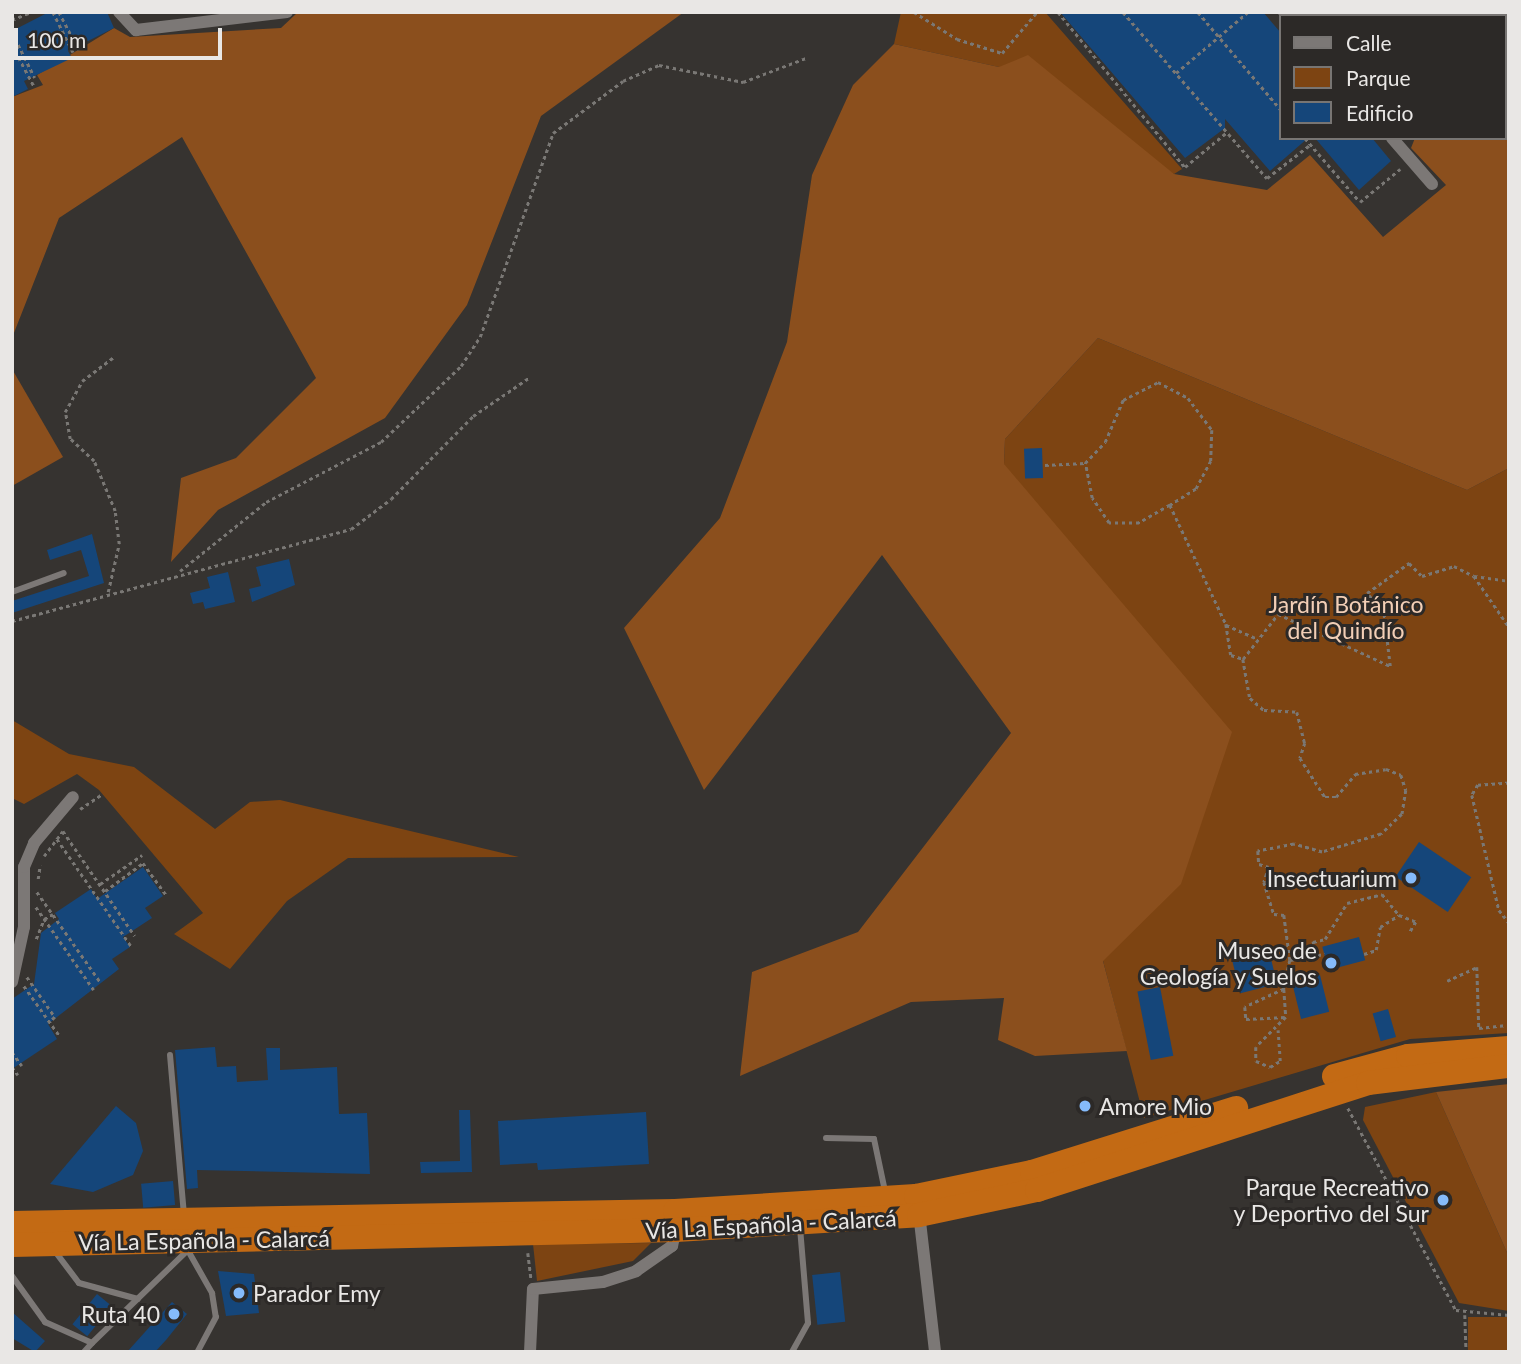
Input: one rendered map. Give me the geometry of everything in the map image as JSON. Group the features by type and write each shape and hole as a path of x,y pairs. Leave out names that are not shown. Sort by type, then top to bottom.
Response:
{"highway":[{"name":"Vía La Española - Calarcá","path":"918,1206 1368,1066 1509,1048"},
{"name":"Vía La Española - Calarcá","path":"12,1247 51,1243 676,1220 918,1206 1037,1190 1343,1091 1412,1074 1509,1066"},
{"name":"Vía La Española - Calarcá","path":"12,1223 186,1238 525,1233 676,1220 800,1225 887,1208"}],"street":[{"path":"118,12 136,30 287,12"},
{"path":"1394,140 1432,184"},
{"path":"18,979 24,867 34,843 73,797"},
{"path":"918,1206 934,1352"},
{"path":"530,1352 533,1289 603,1282 636,1271 672,1246 676,1220"}],"lane":[{"path":"12,592 64,573"},
{"path":"170,1055 186,1238 212,1293 216,1317 197,1352"},
{"path":"826,1138 874,1139 887,1208"},
{"path":"792,1352 808,1323 800,1225"},
{"path":"84,1352 138,1299 186,1238"},
{"path":"51,1243 65,1272 79,1283 138,1299"},
{"path":"12,1276 45,1322 92,1343"}],"path":[{"path":"12,20 31,12"},
{"path":"53,12 73,52"},
{"path":"59,12 79,50"},
{"path":"914,12 957,40 1002,53 1037,12"},
{"path":"1058,12 1185,167 1227,132"},
{"path":"1123,12 1267,178 1311,144"},
{"path":"1198,12 1280,109"},
{"path":"1176,74 1248,12"},
{"path":"12,32 35,78"},
{"path":"12,45 34,86"},
{"path":"180,571 266,502 381,442 461,366 480,337 553,133 623,80 659,65 743,82 806,58"},
{"path":"1308,140 1360,202 1403,167 1395,158"},
{"path":"108,592 119,544 115,511 94,461 70,439 65,412 82,381 115,356"},
{"path":"12,621 180,571 351,529 391,499 473,416 530,377"},
{"path":"1045,465 1085,463 1105,442 1123,400 1158,382 1188,398 1212,430 1206,470 1196,489 1139,523 1109,523 1092,498 1085,463"},
{"path":"1170,505 1226,624 1231,655 1243,659"},
{"path":"1278,1030 1280,1061 1270,1068 1256,1061 1256,1047 1278,1030 1286,1017 1284,989 1290,960 1284,915 1274,914 1264,882 1269,867 1259,864 1258,851 1294,844 1322,852 1381,834 1402,814 1406,790 1401,775 1386,769 1355,774 1336,796 1325,797 1300,758 1304,735 1297,712 1264,710 1250,698 1243,659 1255,638 1278,614 1390,666 1384,615 1367,593 1409,563 1422,576 1454,566 1474,576 1509,580"},
{"path":"1474,576 1509,627"},
{"path":"1226,624 1255,638"},
{"path":"1509,783 1478,785 1472,795 1499,909 1509,923"},
{"path":"78,811 100,795"},
{"path":"71,821 41,859 36,891 44,919 94,990"},
{"path":"63,831 135,936"},
{"path":"57,839 131,946"},
{"path":"100,884 142,855"},
{"path":"96,895 144,863 166,895"},
{"path":"36,891 101,983"},
{"path":"1309,957 1313,942 1325,939 1347,903 1382,894 1399,915 1416,922 1410,932"},
{"path":"40,912 47,906"},
{"path":"44,919 53,915"},
{"path":"1364,954 1376,950 1380,927 1399,915"},
{"path":"1290,960 1324,954"},
{"path":"79,970 87,963"},
{"path":"1447,981 1477,967 1479,1028 1509,1025"},
{"path":"18,979 59,1035"},
{"path":"18,979 55,1017 50,1022"},
{"path":"1284,989 1245,1007 1246,1019 1286,1017"},
{"path":"12,1052 22,1066"},
{"path":"12,1067 18,1075"},
{"path":"1343,1091 1455,1310 1465,1315 1509,1315"},
{"path":"525,1233 533,1289"},
{"path":"1465,1315 1466,1352"}],"green space":[{"path":"901,12 1045,12 1182,169 1174,174 999,67 894,44"},
{"name":"Jardín Botánico del Quindío","path":"1098,338 1467,490 1509,468 1509,1033 1410,1039 1144,1118 1101,953 1004,464 1005,439"},
{"path":"12,720 69,754 134,767 215,829 250,802 280,800 519,857 348,858 287,901 230,969 174,934 203,913 99,790 77,774 24,804 12,798"},
{"name":"Parque Recreativo y Deportivo del Sur","path":"1436,1092 1509,1257 1509,1311 1459,1303 1363,1120 1365,1107"},
{"path":"651,1243 633,1261 537,1281 533,1244"},
{"path":"1468,1317 1509,1317 1509,1352 1468,1352"}],"shaded area":[{"path":"298,12 684,12 541,116 467,305 385,418 218,510 171,562 181,478 236,458 316,378 182,137 59,218 12,338 12,97 43,85 37,75 114,28 130,37 281,28"},
{"path":"1293,12 1509,12 1509,468 1467,490 1098,338 1005,439 1004,464 1232,732 1181,884 1103,961 1127,1051 1035,1056 998,1040 1004,998 911,1002 740,1076 752,972 858,932 1011,733 882,555 704,790 624,628 720,518 787,342 812,175 853,85 894,44 999,67 1028,55 1174,174 1267,190 1310,155 1383,237 1446,185 1411,148 1414,140 1507,140 1507,14"},
{"path":"12,369 63,457 12,486"},
{"path":"1509,1084 1509,1257 1436,1092"}],"building":[{"path":"49,12 107,12 114,28 68,51 72,58 24,81 28,89 12,97 12,31"},
{"path":"1060,12 1263,12 1280,32 1280,140 1306,140 1270,171 1225,119 1225,128 1185,158"},
{"path":"1317,140 1374,140 1391,161 1359,190"},
{"path":"1042,448 1043,478 1025,479 1024,449"},
{"path":"92,534 104,583 12,613 12,601 89,576 81,550 50,560 47,550"},
{"path":"289,559 295,585 252,602 249,589 261,586 256,567"},
{"path":"228,572 235,602 205,609 203,602 193,604 190,593 210,588 207,577"},
{"path":"1419,842 1471,877 1448,912 1396,877"},
{"path":"143,867 163,896 145,908 152,918 123,937 130,947 112,959 119,969 48,1024 57,1039 12,1069 12,999 34,984 41,933 59,919 55,913 91,889 97,899"},
{"path":"1359,937 1365,960 1329,970 1322,947"},
{"path":"1269,951 1277,984 1240,993 1232,960"},
{"path":"1320,975 1329,1012 1301,1019 1292,982"},
{"path":"1160,987 1173,1056 1151,1060 1137,991"},
{"path":"1388,1009 1396,1037 1381,1041 1373,1013"},
{"path":"215,1047 217,1067 236,1066 237,1082 268,1080 266,1048 280,1048 280,1070 337,1067 339,1114 367,1113 370,1174 197,1170 198,1188 187,1189 175,1050"},
{"path":"116,1106 136,1123 143,1151 133,1175 93,1192 50,1184"},
{"path":"459,1110 470,1110 472,1172 421,1173 420,1162 460,1161"},
{"path":"646,1112 649,1164 538,1170 537,1163 500,1165 498,1121"},
{"path":"173,1181 175,1205 143,1208 141,1184"},
{"name":"Parador Emy","path":"218,1271 254,1274 259,1313 226,1316"},
{"path":"840,1272 845,1322 817,1325 812,1275"},
{"path":"97,1294 112,1306 87,1336 72,1324"},
{"path":"172,1302 187,1314 166,1340 155,1352 127,1352"},
{"path":"12,1312 45,1341 35,1352 12,1338"}],"place":[{"name":"Insectuarium","path":"1411,878"},
{"name":"Museo de Geología y Suelos","path":"1331,963"},
{"name":"Amore Mio","path":"1085,1106"},
{"name":"Parque Recreativo y Deportivo del Sur","path":"1443,1200"},
{"name":"Parador Emy","path":"239,1293"},
{"name":"Ruta 40","path":"174,1314"}]}
